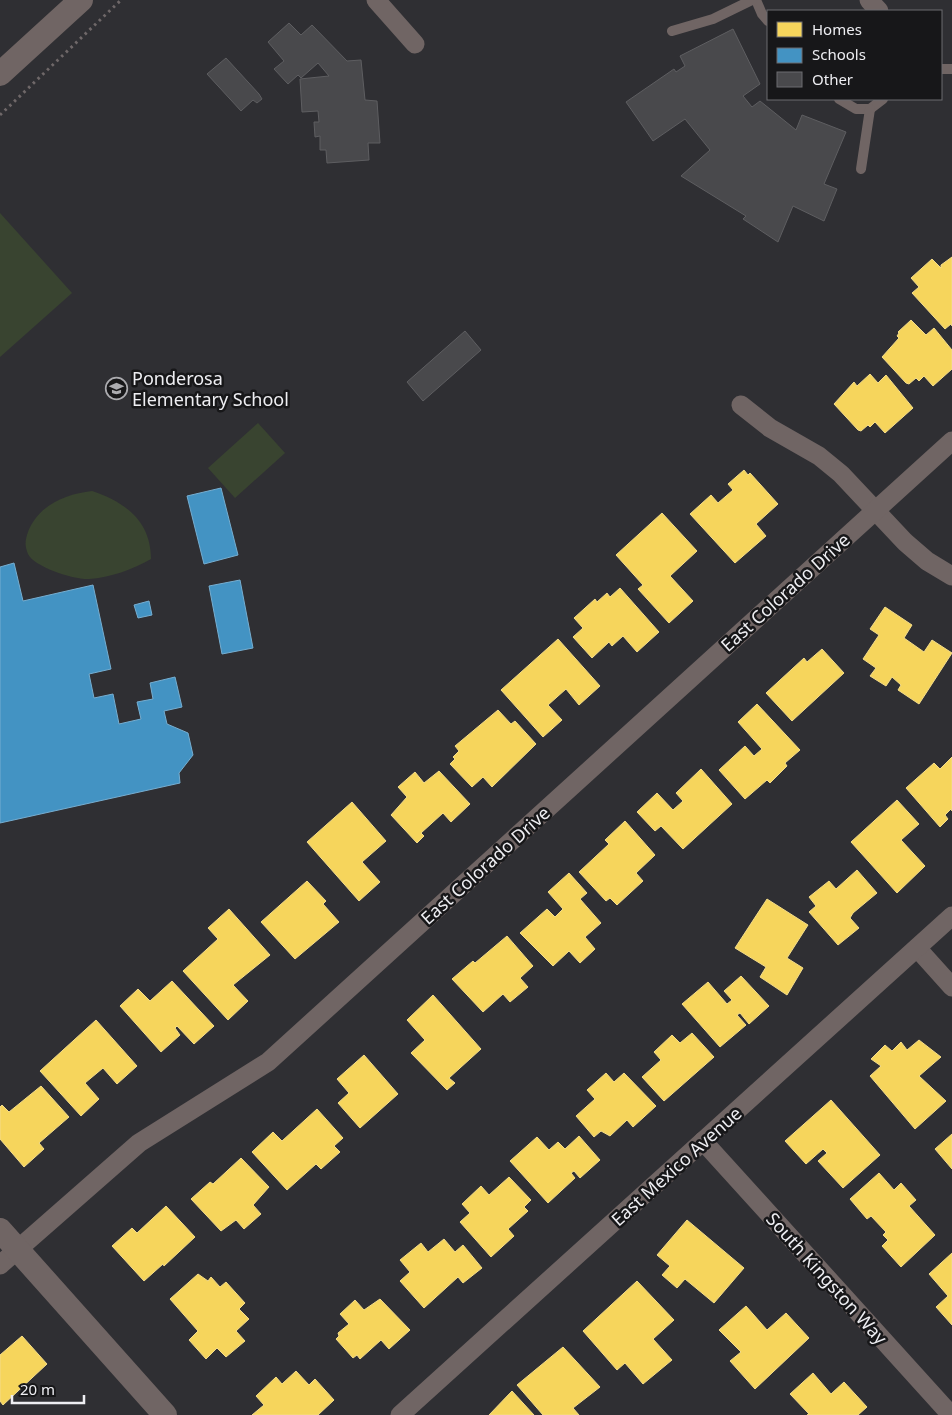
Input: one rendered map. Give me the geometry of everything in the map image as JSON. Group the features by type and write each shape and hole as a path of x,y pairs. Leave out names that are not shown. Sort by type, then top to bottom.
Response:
{"street":[{"path":"0,74 81,0"},
{"path":"376,0 415,44"},
{"path":"868,0 878,10"},
{"path":"741,405 770,428 818,456 842,474 905,542 928,561 952,576"},
{"name":"East Colorado Drive","path":"8,1257 139,1143 268,1062 952,441"},
{"name":"East Mexico Avenue","path":"400,1415 952,916"},
{"path":"917,948 952,987"},
{"name":"South Kingston Way","path":"704,1141 951,1415"},
{"path":"0,1230 8,1257 165,1415"}],"lane":[{"path":"672,31 713,19 754,0 767,20"},
{"path":"841,100 856,108 870,109 882,100"},
{"path":"861,169 870,109"}],"path":[{"path":"0,115 121,0"}],"green space":[{"path":"0,213 72,293 0,357"},
{"path":"258,423 285,453 235,498 208,468"},
{"path":"92,491 115,501 134,515 146,534 150,546 151,559 121,572 89,579 55,572 38,564 28,554 26,547 27,535 37,516 53,503 72,495"}],"building: Homes":[{"path":"952,257 952,326 951,324 945,329 912,293 919,287 911,278 932,259 941,268 941,265"},
{"path":"911,320 926,335 934,328 952,350 952,369 933,386 924,376 919,381 916,378 909,384 906,383 882,357 899,338 897,336 898,332"},
{"path":"870,374 878,383 886,375 913,408 885,433 875,422 870,427 868,425 861,431 858,430 834,404 854,382 857,386"},
{"path":"744,470 748,475 750,473 778,504 756,524 766,536 735,563 690,514 711,495 718,503 733,490 728,484"},
{"path":"662,513 697,551 670,576 693,601 669,623 638,589 643,585 616,555"},
{"path":"620,588 659,632 637,652 623,636 612,646 609,642 592,658 573,637 583,628 574,618 595,599 597,602 607,593 610,597"},
{"path":"885,607 912,625 904,638 924,652 932,640 952,653 919,704 898,690 901,685 892,677 886,686 870,676 876,668 863,659 879,635 870,629"},
{"path":"558,639 600,686 579,705 566,689 548,705 562,720 543,737 501,690"},
{"path":"822,649 844,673 792,721 766,693 804,658 807,662"},
{"path":"757,704 800,750 785,763 787,766 770,783 767,780 745,799 719,770 745,746 754,756 762,749 738,722"},
{"path":"498,710 511,724 515,721 536,744 492,787 483,777 472,787 450,764 455,759 453,757 459,751 455,746"},
{"path":"952,757 952,811 951,809 945,815 948,819 940,827 906,788 934,763 940,769"},
{"path":"701,769 732,804 683,849 661,826 655,831 637,812 657,793 673,810 683,801 676,793"},
{"path":"439,771 470,804 451,822 443,813 421,833 424,836 417,843 391,815 407,797 398,787 415,772 424,783"},
{"path":"897,800 919,824 901,840 925,866 897,893 851,842"},
{"path":"352,802 386,841 362,862 380,882 359,901 307,842"},
{"path":"625,821 655,855 636,873 643,881 617,905 610,898 606,901 579,872 609,844 605,840"},
{"path":"857,870 877,893 853,913 850,918 859,928 838,945 809,912 816,906 809,897 829,881 836,889"},
{"path":"569,873 587,893 580,899 601,923 585,937 595,949 580,963 569,951 553,966 520,933 547,909 555,917 563,909 548,892"},
{"path":"307,881 326,901 323,904 339,922 295,959 261,922"},
{"path":"767,899 808,925 787,958 803,968 787,995 760,977 766,967 735,948"},
{"path":"229,909 270,955 233,985 248,1001 228,1020 183,971 218,939 208,928"},
{"path":"507,936 533,966 520,978 528,987 510,1002 503,994 483,1012 452,979 473,961 475,963"},
{"path":"741,976 769,1006 749,1024 740,1013 737,1015 746,1025 720,1047 682,1004 708,982 727,1004 732,1000 724,991"},
{"path":"172,981 214,1026 194,1044 177,1026 175,1028 180,1035 161,1052 120,1006 138,989 150,1001"},
{"path":"433,995 481,1049 449,1078 455,1083 447,1090 411,1053 425,1040 407,1020"},
{"path":"96,1020 137,1066 117,1084 103,1068 85,1083 99,1099 81,1116 40,1071"},
{"path":"692,1033 714,1057 664,1101 642,1077 661,1060 654,1052 672,1035 680,1043"},
{"path":"919,1040 941,1057 919,1076 946,1101 915,1129 870,1076 881,1066 871,1059 885,1045 892,1051 901,1042 907,1050"},
{"path":"364,1055 398,1094 360,1128 338,1103 349,1093 337,1079"},
{"path":"606,1073 614,1082 624,1073 656,1106 633,1127 627,1120 610,1136 601,1131 594,1137 576,1116 595,1099 587,1090"},
{"path":"41,1086 69,1117 39,1143 44,1149 24,1167 0,1139 0,1107 2,1105 9,1112"},
{"path":"831,1100 880,1155 843,1188 818,1161 827,1153 823,1149 806,1164 785,1141"},
{"path":"317,1109 343,1138 334,1146 340,1152 321,1169 316,1164 287,1190 252,1152 273,1132 282,1141"},
{"path":"952,1134 952,1169 935,1149"},
{"path":"579,1136 600,1160 580,1178 574,1171 571,1173 575,1178 548,1203 510,1161 537,1137 549,1150 558,1142 565,1149"},
{"path":"241,1158 269,1187 253,1205 261,1214 244,1229 236,1220 221,1231 191,1199 210,1182 213,1184"},
{"path":"879,1173 894,1190 901,1183 916,1200 909,1206 935,1235 901,1267 882,1246 888,1240 883,1235 886,1232 871,1216 867,1219 850,1199"},
{"path":"509,1177 531,1200 524,1207 528,1211 508,1229 514,1236 491,1257 460,1222 470,1213 462,1204 481,1186 489,1195"},
{"path":"166,1206 195,1237 164,1266 163,1264 144,1281 112,1246 132,1228 137,1233"},
{"path":"687,1220 744,1268 714,1303 685,1279 677,1288 662,1275 670,1266 657,1255"},
{"path":"444,1239 455,1252 463,1245 482,1268 463,1283 458,1277 424,1308 400,1281 410,1272 400,1260 421,1243 428,1252"},
{"path":"952,1253 952,1325 936,1307 948,1296 929,1274"},
{"path":"198,1274 208,1281 211,1277 220,1287 226,1282 245,1303 239,1309 249,1319 236,1331 245,1341 226,1357 217,1348 206,1359 189,1340 198,1331 170,1299"},
{"path":"637,1281 674,1320 653,1339 672,1360 643,1384 625,1363 617,1370 583,1331"},
{"path":"380,1299 410,1330 389,1349 381,1340 360,1359 357,1355 353,1358 336,1339 339,1336 338,1333 349,1324 340,1314 355,1300 364,1310"},
{"path":"746,1306 767,1330 786,1313 809,1338 755,1389 730,1361 741,1352 719,1330"},
{"path":"22,1336 47,1364 3,1405 0,1401 0,1355"},
{"path":"563,1347 600,1387 573,1408 579,1415 543,1415 517,1385"},
{"path":"296,1371 309,1385 315,1379 334,1400 318,1415 252,1415 264,1405 256,1396 276,1377 282,1384"},
{"path":"813,1373 831,1394 844,1382 867,1407 858,1415 807,1415 809,1414 790,1394"},
{"path":"512,1391 534,1415 489,1415"}],"building: Schools":[{"path":"221,488 238,555 204,564 187,496"},
{"path":"14,563 23,601 93,585 111,669 89,674 94,698 113,694 119,724 141,719 137,702 153,699 150,683 175,677 182,707 164,711 167,724 188,733 193,755 179,773 180,783 0,823 0,567"},
{"path":"240,580 253,648 222,654 209,586"},
{"path":"149,601 152,615 138,618 134,605"}],"building: Other":[{"path":"289,23 301,35 312,25 347,61 361,60 365,100 377,101 380,143 368,143 369,160 327,163 326,150 320,150 320,136 315,137 314,122 319,122 318,111 302,112 300,79 329,76 318,63 301,78 298,75 288,84 274,69 284,61 268,42"},
{"path":"733,29 760,84 743,96 752,107 760,101 796,130 802,115 846,132 824,184 837,189 824,221 793,206 778,242 743,219 746,216 681,176 710,150 685,119 653,141 626,102 674,69 676,72 685,66 680,56"},
{"path":"226,58 262,99 257,103 253,100 241,111 207,74"},
{"path":"465,331 481,350 423,401 407,382"}],"place":[{"name":"Ponderosa Elementary School","path":"116,388"}]}
